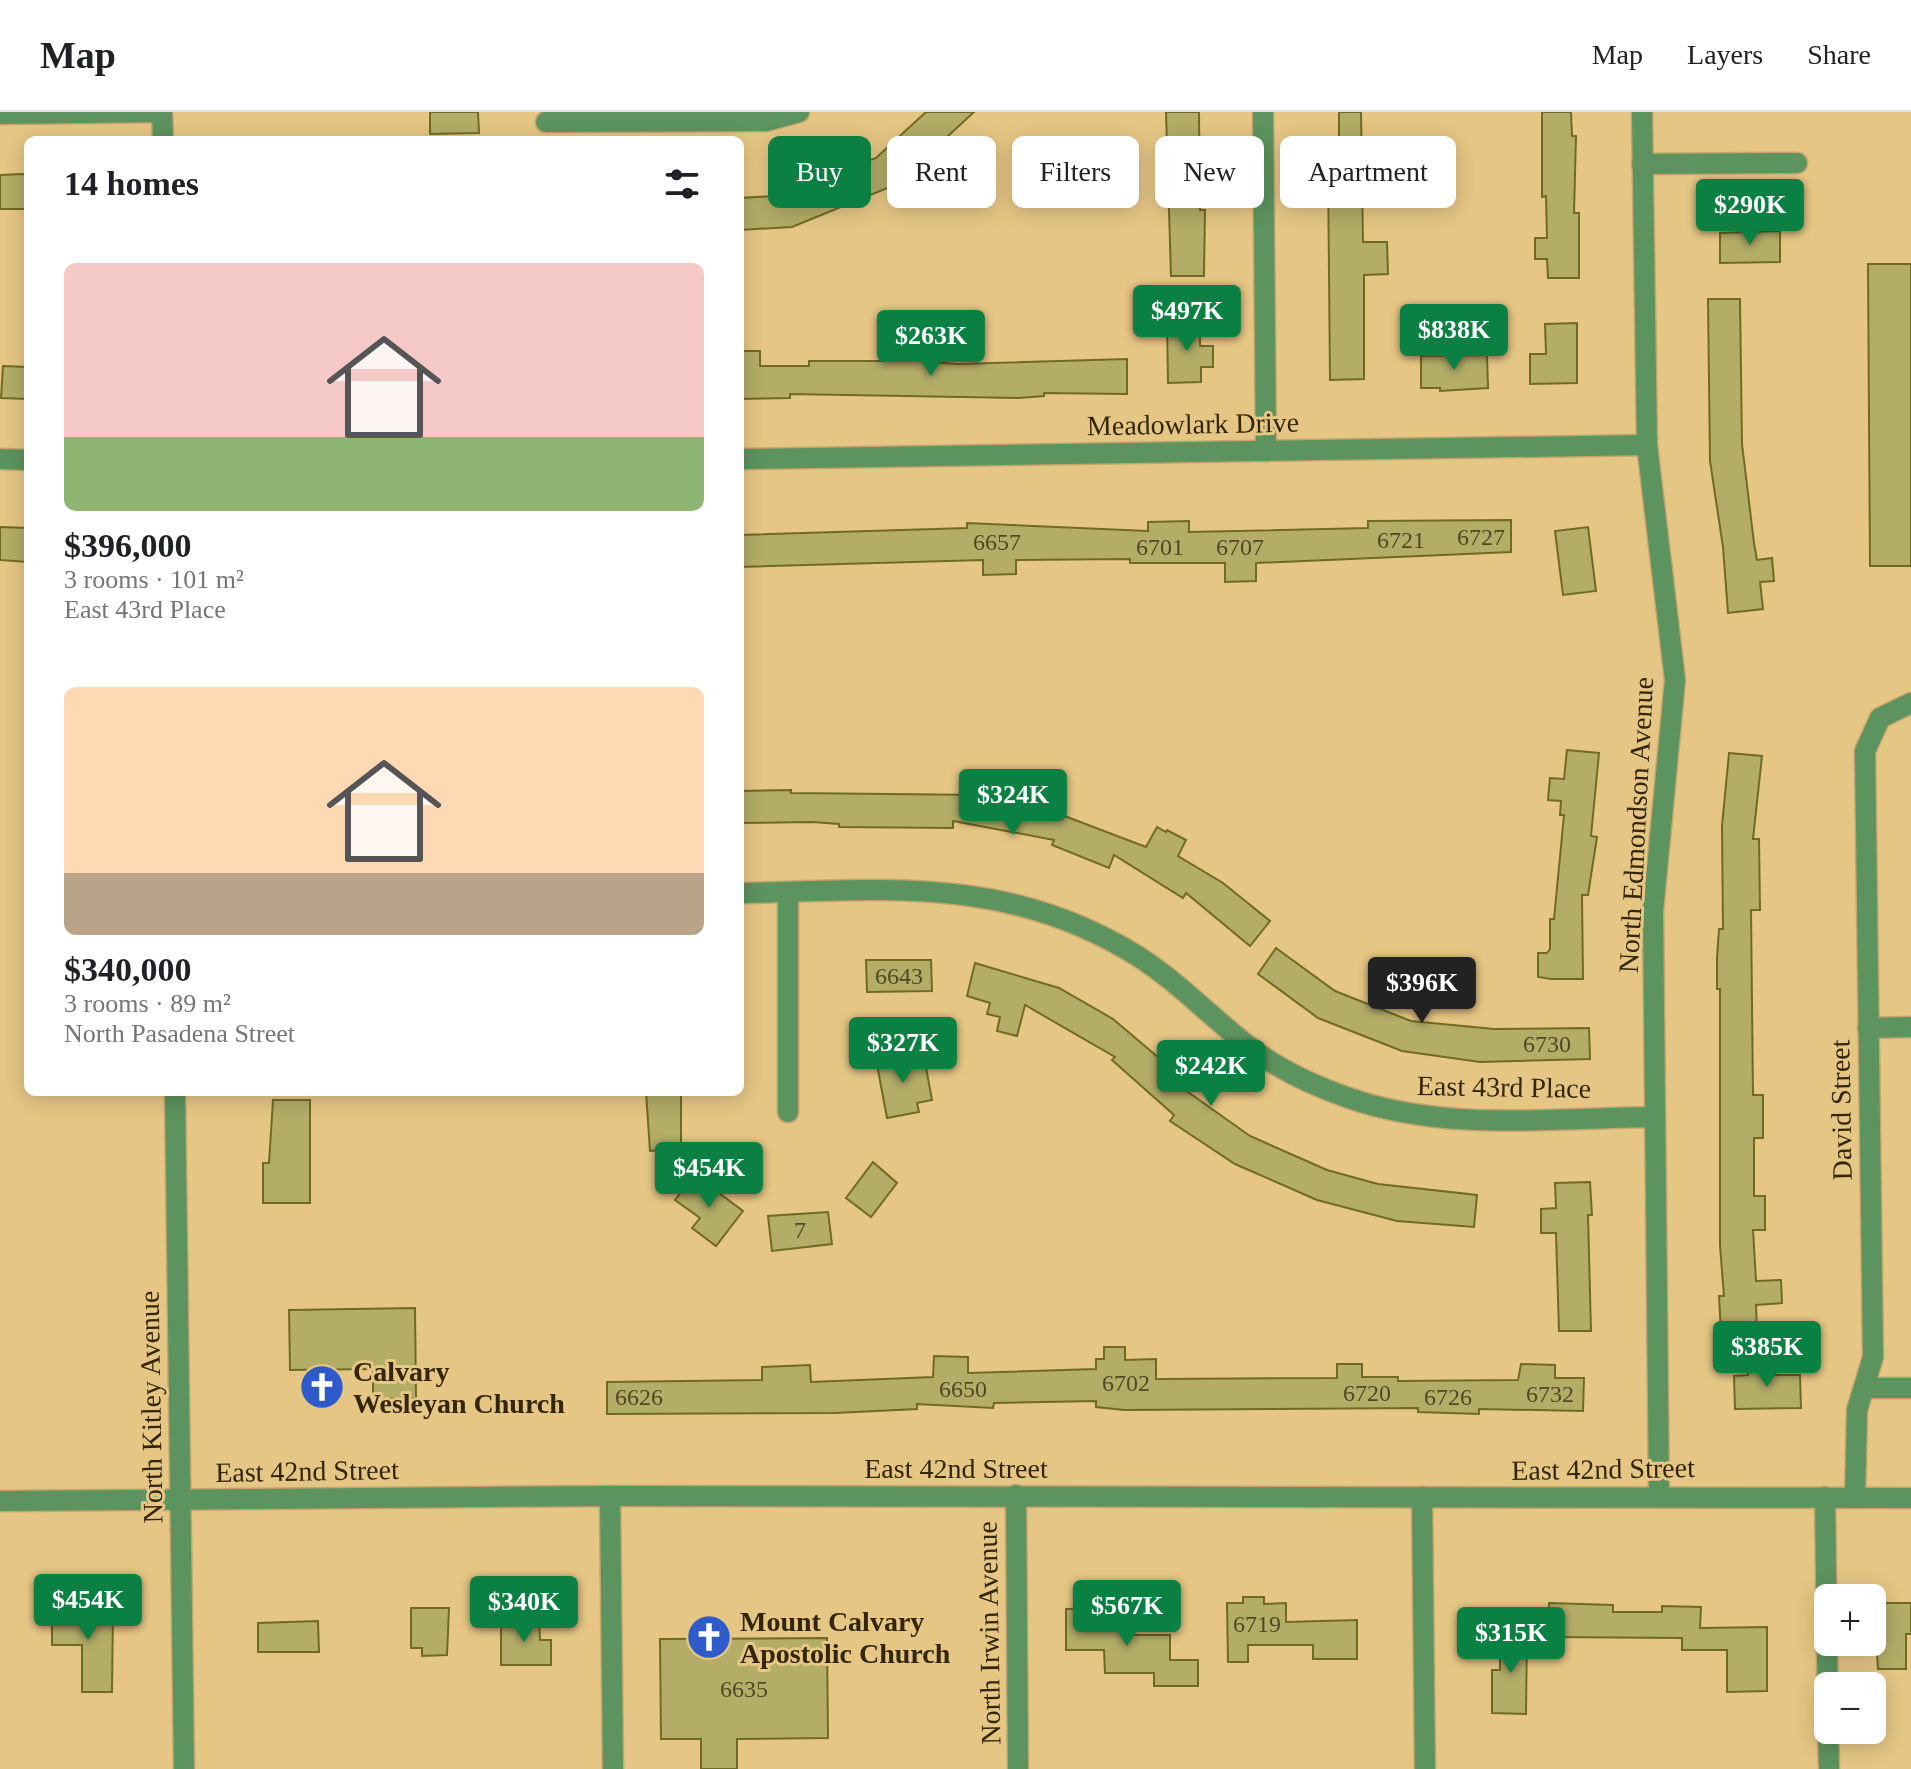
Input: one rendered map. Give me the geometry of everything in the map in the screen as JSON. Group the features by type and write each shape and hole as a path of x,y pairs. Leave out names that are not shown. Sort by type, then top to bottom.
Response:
{"street":[{"path":"0,114 162,112 163,136"},
{"path":"546,125 766,121 799,112"},
{"path":"1263,112 1266,451"},
{"name":"North Edmondson Avenue","path":"1642,112 1647,445 1675,680 1653,911 1659,1495"},
{"path":"1642,164 1797,163"},
{"name":"Meadowlark Drive","path":"744,459 1647,445"},
{"path":"0,459 24,460"},
{"name":"David Street","path":"1855,1498 1857,1410 1873,1357 1864,759 1868,739 1877,722 1888,712 1911,703"},
{"path":"788,892 788,1112"},
{"name":"East 43rd Place","path":"744,893 954,892 1015,903 1075,923 1162,973 1250,1048 1283,1068 1341,1095 1390,1110 1454,1119 1655,1117"},
{"path":"1868,1028 1911,1027"},
{"name":"North Kitley Avenue","path":"175,1096 184,1769"},
{"path":"1865,1388 1911,1388"},
{"name":"East 42nd Street","path":"0,1501 1016,1495 1911,1498"},
{"name":"North Irwin Avenue","path":"1016,1495 1018,1769"},
{"path":"610,1496 613,1769"},
{"path":"1422,1497 1425,1769"},
{"path":"1825,1497 1827,1672"},
{"path":"1828,1744 1829,1769"}],"building":[{"path":"430,112 478,112 479,133 430,134"},
{"path":"926,112 974,112 948,136 900,136"},
{"path":"1166,112 1199,112 1199,136 1167,136"},
{"path":"1339,112 1361,112 1361,136 1339,136"},
{"path":"1542,112 1571,112 1572,136 1576,136 1574,213 1579,213 1579,278 1548,278 1547,259 1535,259 1535,238 1547,238 1546,196 1542,197"},
{"path":"887,148 887,188 871,195 871,160"},
{"path":"0,175 24,175 24,209 0,209"},
{"path":"768,196 768,208 839,208 792,227 744,230 744,198"},
{"path":"1169,208 1205,210 1204,276 1171,276"},
{"path":"1328,208 1362,208 1363,242 1387,242 1388,274 1364,275 1364,379 1330,380"},
{"path":"1780,231 1780,262 1720,263 1720,233"},
{"path":"1868,264 1911,264 1911,566 1870,566"},
{"path":"1708,299 1740,299 1742,444 1757,560 1772,558 1774,581 1760,582 1763,609 1728,613 1723,547 1710,461"},
{"path":"1200,321 1200,346 1213,346 1213,367 1201,367 1201,382 1168,383 1167,322"},
{"path":"1577,323 1577,383 1530,384 1530,354 1546,354 1545,324"},
{"path":"904,350 929,350 930,362 958,364 1127,359 1127,394 1044,393 1044,396 1019,398 790,394 790,398 744,399 744,351 760,351 760,366 809,366 809,361 905,361"},
{"path":"1487,355 1488,388 1440,391 1440,388 1421,388 1421,356"},
{"path":"3,366 24,367 24,399 1,398"},
{"path":"1511,520 1511,552 1256,563 1256,581 1225,582 1225,563 1130,563 1130,559 1016,560 1016,574 983,575 983,560 744,567 744,535 967,528 967,523 1148,531 1148,522 1189,521 1189,532 1368,528 1368,521"},
{"path":"0,527 24,528 24,562 0,560"},
{"path":"1588,527 1596,591 1563,595 1555,531"},
{"path":"1567,750 1599,753 1591,836 1597,837 1588,895 1582,895 1583,979 1551,979 1538,977 1538,953 1547,953 1550,949 1550,919 1554,919 1564,815 1560,815 1561,801 1548,800 1550,778 1564,779"},
{"path":"1729,753 1762,756 1753,839 1759,839 1760,910 1751,910 1753,1095 1763,1095 1763,1138 1754,1138 1754,1196 1765,1196 1765,1230 1753,1230 1756,1281 1781,1280 1782,1303 1756,1305 1757,1331 1721,1333 1719,1296 1724,1296 1720,1246 1720,989 1717,989 1717,958 1719,929 1723,929 1722,826"},
{"path":"744,791 986,795 1033,804 1146,847 1157,827 1186,840 1178,856 1223,883 1270,921 1250,946 1186,893 1183,898 1114,855 1109,868 1052,845 1054,840 953,821 953,828 839,827 839,824 812,822 744,823"},
{"path":"1276,948 1335,991 1411,1021 1494,1029 1589,1028 1590,1059 1480,1062 1402,1051 1318,1018 1258,974"},
{"path":"866,960 931,960 932,991 867,992"},
{"path":"975,963 1059,988 1113,1019 1179,1075 1174,1082 1250,1136 1327,1170 1378,1184 1477,1195 1474,1227 1397,1221 1317,1200 1235,1164 1170,1121 1174,1115 1112,1060 1115,1057 1025,1005 1017,1036 997,1031 1000,1017 987,1014 990,1003 967,996"},
{"path":"907,1053 910,1065 925,1062 932,1100 917,1103 919,1112 887,1118 876,1059"},
{"path":"646,1096 681,1096 681,1149 650,1151"},
{"path":"273,1100 310,1100 310,1203 263,1203 263,1163 269,1163"},
{"path":"873,1162 897,1183 871,1217 846,1198"},
{"path":"695,1175 743,1211 716,1246 692,1228 700,1218 675,1200"},
{"path":"1590,1182 1591,1331 1559,1331 1556,1233 1541,1233 1541,1209 1556,1208 1555,1183"},
{"path":"828,1212 832,1244 772,1251 768,1216"},
{"path":"415,1308 416,1398 373,1399 373,1369 290,1370 289,1310"},
{"path":"1104,1347 1125,1347 1125,1360 1156,1359 1156,1379 1337,1378 1337,1364 1362,1364 1362,1377 1398,1377 1398,1381 1518,1380 1521,1364 1555,1365 1555,1378 1584,1378 1583,1411 1479,1409 1479,1414 1418,1412 1418,1408 1124,1410 1096,1407 1096,1401 994,1403 993,1408 917,1404 917,1409 835,1413 607,1414 607,1382 762,1380 762,1367 810,1365 811,1382 933,1377 934,1356 968,1357 968,1373 1096,1369 1096,1359 1104,1359"},
{"path":"1748,1363 1772,1363 1772,1375 1800,1375 1801,1408 1735,1409 1734,1376 1748,1375"},
{"path":"1243,1597 1264,1597 1264,1604 1286,1603 1286,1622 1357,1620 1357,1659 1313,1659 1313,1645 1248,1645 1248,1662 1228,1662 1227,1603 1243,1603"},
{"path":"1549,1603 1613,1605 1613,1612 1662,1612 1662,1606 1701,1607 1700,1628 1767,1627 1767,1691 1727,1692 1727,1650 1682,1650 1682,1638 1549,1637"},
{"path":"1886,1603 1911,1603 1911,1634 1906,1634 1906,1669 1878,1669 1877,1656 1886,1656"},
{"path":"52,1608 113,1608 112,1692 82,1692 82,1645 52,1645"},
{"path":"411,1608 449,1608 447,1655 422,1656 422,1648 411,1648"},
{"path":"1113,1608 1113,1621 1123,1621 1123,1635 1170,1635 1170,1660 1198,1660 1198,1686 1154,1686 1154,1673 1105,1673 1104,1650 1066,1650 1066,1609"},
{"path":"539,1620 540,1640 551,1640 551,1665 501,1665 501,1621"},
{"path":"318,1621 319,1652 258,1652 258,1623"},
{"path":"1500,1631 1527,1631 1526,1714 1492,1713 1492,1670 1500,1670"},
{"path":"827,1638 828,1738 737,1739 737,1769 701,1769 701,1739 661,1739 660,1639"}],"place":[{"name":"Calvary Wesleyan Church","path":"322,1387"},
{"name":"Mount Calvary Apostolic Church","path":"709,1637"}]}
